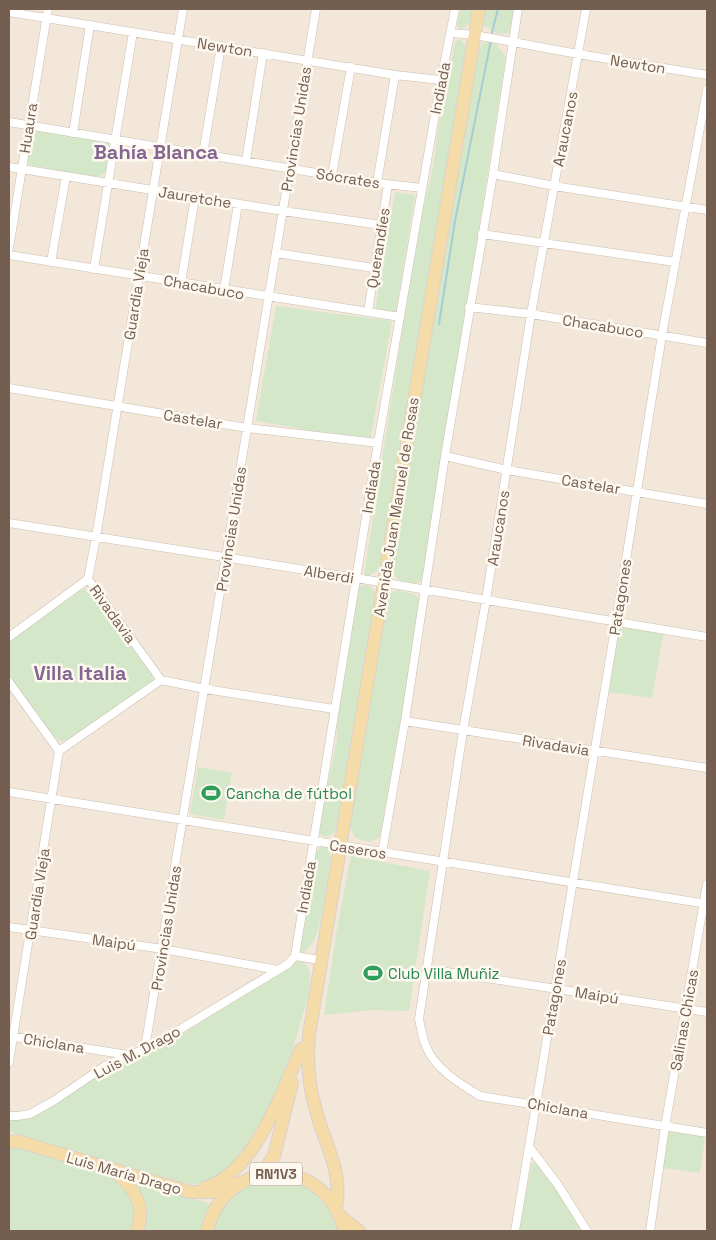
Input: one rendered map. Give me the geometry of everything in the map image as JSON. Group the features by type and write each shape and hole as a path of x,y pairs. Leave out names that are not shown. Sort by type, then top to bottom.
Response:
{"main road":[{"name":"Avenida Juan Manuel de Rosas","path":"337,1211 338,1178 315,1109 309,1082 308,1046 320,960 479,9"},
{"name":"Avenida Juan Manuel de Rosas","path":"254,1177 265,1169 274,1156 313,1004"},
{"path":"179,1190 202,1188 217,1183 232,1173 268,1121 301,1049"},
{"name":"Luis María Drago","path":"11,1140 179,1190 197,1193 212,1192 240,1183"},
{"path":"111,1170 129,1185 137,1198 140,1212 137,1231"},
{"name":"RN1V3","path":"208,1231 210,1220 217,1205 227,1193 240,1183 254,1177 277,1174 300,1178 314,1185 326,1195 337,1211 359,1231"},
{"name":"RN1V3","path":"337,1211 344,1231"}],"street":[{"name":"Huaura","path":"9,248 48,9"},
{"name":"Guardia Vieja","path":"88,579 182,9"},
{"name":"Provincias Unidas","path":"145,1048 316,9"},
{"name":"Indiada","path":"295,956 378,443 455,9"},
{"path":"382,852 405,721 445,456 493,174 518,9"},
{"name":"Araucanos","path":"426,1048 419,1019 463,731 486,600 531,314 586,9"},
{"name":"Newton","path":"9,12 395,75 441,80"},
{"path":"73,133 90,25"},
{"path":"94,269 133,32"},
{"name":"Newton","path":"451,33 513,41 578,54 707,75"},
{"path":"203,154 221,46"},
{"path":"246,161 263,53"},
{"path":"332,175 351,67"},
{"path":"377,183 395,75"},
{"name":"Patagones","path":"515,1231 662,335 707,90"},
{"name":"Sócrates","path":"9,122 377,183 422,188"},
{"name":"Jauretche","path":"9,167 381,225"},
{"path":"493,174 554,186 707,210"},
{"path":"51,262 66,176"},
{"name":"Querandíes","path":"368,312 388,184"},
{"path":"181,283 195,197"},
{"path":"224,290 238,204"},
{"path":"482,234 675,262"},
{"path":"276,253 374,268"},
{"name":"Chacabuco","path":"9,255 400,318"},
{"name":"Chacabuco","path":"469,307 531,314 707,343"},
{"name":"Castelar","path":"9,388 248,428 378,443"},
{"name":"Castelar","path":"445,456 507,470 707,504"},
{"name":"Alberdi","path":"9,523 356,578 707,637"},
{"name":"Rivadavia","path":"9,636 88,579 161,680"},
{"path":"9,682 59,751 161,680 205,689 334,709"},
{"name":"Rivadavia","path":"405,721 707,768"},
{"name":"Guardia Vieja","path":"9,1062 11,1036 31,931 59,751"},
{"name":"Caseros","path":"9,792 313,842 706,903"},
{"name":"Salinas Chicas","path":"650,1231 665,1127 706,903 707,884"},
{"name":"Maipú","path":"9,928 162,949 278,970"},
{"path":"295,956 320,960"},
{"name":"Luis M. Drago","path":"9,1116 30,1114 69,1091 105,1066 154,1045 288,964 295,956"},
{"name":"Maipú","path":"427,969 707,1012"},
{"name":"Chiclana","path":"11,1036 130,1055"},
{"name":"Chiclana","path":"426,1048 453,1078 480,1096 707,1133"},
{"path":"530,1148 558,1186 587,1231"}],"shaded area":[{"path":"9,9 707,9 707,1231 9,1231"}],"green space":[{"path":"461,9 473,9 468,24 460,29 457,24"},
{"path":"485,9 514,9 508,33 498,34 483,25"},
{"path":"460,39 466,45 467,50 382,558 377,571 369,576 364,575 419,223 431,178 441,112 455,42"},
{"path":"488,42 496,44 506,57 424,577 416,583 410,584 400,581 393,573 392,567 469,92 479,49"},
{"path":"39,130 109,142 111,146 106,172 98,177 32,166 28,160 30,142 35,131"},
{"path":"395,192 415,195 396,313 375,310"},
{"path":"276,306 392,321 370,441 256,421"},
{"path":"362,585 368,585 372,588 377,598 338,824 334,833 325,837 318,830 337,739 337,718 348,660 357,590"},
{"path":"85,589 90,590 93,594 152,673 153,680 150,684 67,740 61,741 52,735 9,675 9,642"},
{"path":"397,590 414,594 422,601 380,836 371,841 365,841 355,837 350,828 388,595"},
{"path":"618,624 664,631 652,698 607,692"},
{"name":"Cancha de fútbol","path":"198,767 232,773 224,820 190,814"},
{"path":"322,846 328,849 331,861 322,912 315,938 309,947 301,953 299,952 315,853"},
{"name":"Club Villa Muñiz","path":"351,856 430,871 409,1011 372,1010 324,1015 336,935"},
{"path":"303,961 310,973 309,993 284,1079 274,1103 233,1166 202,1184 188,1184 26,1138 9,1131 9,1118 15,1119 95,1075 100,1076 136,1055 158,1048 296,962"},
{"path":"669,1131 705,1137 700,1173 663,1168"},
{"path":"17,1147 113,1176 135,1199 133,1231 9,1231 9,1148"},
{"path":"532,1162 539,1165 583,1231 519,1231"},
{"path":"271,1178 302,1183 326,1202 339,1231 213,1231 220,1211 242,1188"},
{"path":"134,1182 211,1204 203,1231 140,1231"}],"waterway":[{"path":"491,36 498,9"},
{"path":"439,324 455,221 491,40"}],"place":[{"name":"Cancha de fútbol","path":"211,793"},
{"name":"Club Villa Muñiz","path":"373,973"}],"district":[{"name":"Bahía Blanca","path":"156,152"},
{"name":"Villa Italia","path":"80,673"}]}
